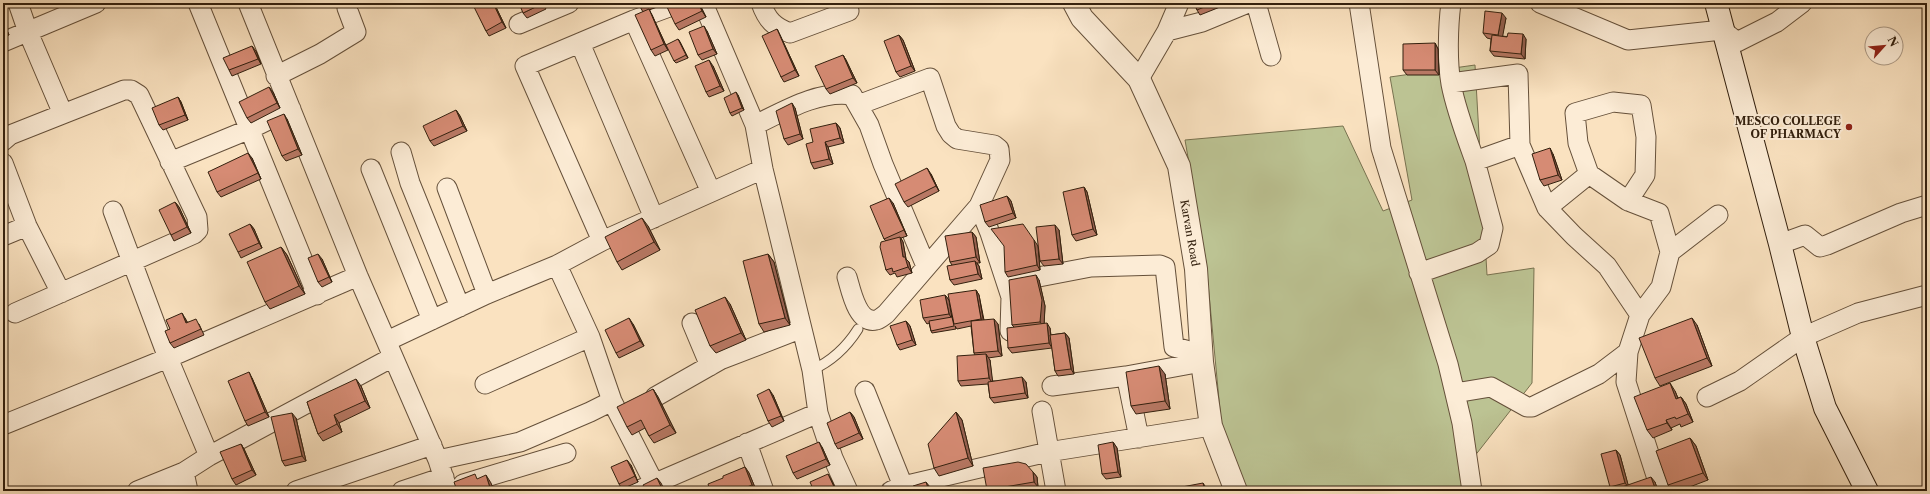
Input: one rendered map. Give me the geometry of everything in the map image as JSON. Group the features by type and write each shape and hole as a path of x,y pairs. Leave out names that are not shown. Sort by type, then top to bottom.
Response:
{"street":[{"path":"18,3 28,32 62,114"},
{"path":"3,42 96,3"},
{"path":"198,3 317,295"},
{"path":"248,3 276,76 291,109 358,276 442,472"},
{"path":"276,76 320,54 356,32 347,8 349,3"},
{"path":"519,24 569,3"},
{"path":"602,241 525,66 634,20 680,3"},
{"path":"703,3 755,125 763,169 800,329 812,370 818,413 833,458 848,491"},
{"path":"761,3 770,21 777,28 790,33 850,11"},
{"name":"Karvan Road","path":"1074,3 1082,18 1139,79 1179,166 1196,269 1202,358 1211,426 1236,491"},
{"path":"1139,79 1167,32 1179,3"},
{"path":"1167,32 1202,22 1248,3"},
{"path":"1256,3 1271,56"},
{"path":"1359,3 1381,148 1448,364 1462,423 1472,491"},
{"path":"1419,273 1477,253 1489,245 1493,228 1475,161 1461,121 1451,83 1449,20 1451,3"},
{"path":"1540,3 1628,40 1722,30 1737,42 1777,22 1802,3"},
{"path":"1716,3 1780,244 1802,337 1825,408 1866,491"},
{"path":"634,20 711,192"},
{"path":"580,43 654,218"},
{"path":"1451,83 1518,74 1520,145 1547,208 1574,236 1607,266 1640,315"},
{"path":"847,277 859,314 868,320 876,320 886,314 979,206 1000,160 999,150 988,143 957,139 951,134 946,126 930,78 858,105"},
{"path":"3,141 10,135 62,114 124,90 131,90 139,95 144,102 170,162 197,217 198,230 194,234 15,313"},
{"path":"755,125 812,100 842,93 852,95 869,125 882,164 926,266"},
{"path":"1628,201 1645,175 1646,137 1641,105 1613,102 1575,113 1578,143 1589,174 1628,201 1659,213 1670,252 1661,287 1640,315 1628,352 1626,382 1661,491"},
{"path":"170,162 250,129 291,109"},
{"path":"1475,161 1520,145"},
{"path":"401,152 410,183 460,307"},
{"path":"3,163 27,226 61,294"},
{"path":"371,169 432,320"},
{"path":"137,491 184,472 390,349 432,320 488,294 557,265 602,241 763,169"},
{"path":"1547,208 1589,174"},
{"path":"447,188 488,294"},
{"path":"1780,244 1805,235 1820,247 1927,205"},
{"path":"979,206 1011,297 1010,331"},
{"path":"113,211 133,261 168,358 209,456"},
{"path":"1670,252 1718,215"},
{"path":"3,236 27,226"},
{"path":"557,265 590,337 612,401 654,483"},
{"path":"1007,283 1091,267 1160,265 1165,267 1174,347 1202,358"},
{"path":"3,425 168,358 358,276"},
{"path":"1707,397 1740,381 1802,337 1858,313 1894,302 1927,295"},
{"path":"692,323 710,366"},
{"path":"655,396 720,360 800,329"},
{"path":"485,384 590,337"},
{"path":"1455,392 1491,387 1527,407 1532,407 1599,374 1628,352"},
{"path":"1052,386 1126,376 1202,358"},
{"path":"1126,376 1139,438"},
{"path":"865,391 897,488 1048,452 1211,426"},
{"path":"402,491 442,472 520,442 612,401"},
{"path":"1042,411 1056,491"},
{"path":"637,491 818,413"},
{"path":"747,443 764,491"},
{"path":"296,491 442,472 566,453"},
{"path":"184,472 188,491"}],"lane":[{"path":"812,370 833,358 849,343 858,329"}],"green space":[{"path":"1475,65 1487,275 1534,268 1532,383 1463,471 1466,491 1245,491 1221,421 1206,262 1185,140 1343,126 1383,211 1412,200 1390,77"}],"building":[{"path":"472,3 493,3 502,22 486,31"},
{"path":"519,3 542,3 542,4 523,13"},
{"path":"676,3 698,3 702,11 675,24 667,7"},
{"path":"1194,3 1214,3 1197,10"},
{"path":"649,9 664,44 651,50 635,15"},
{"path":"1485,11 1502,13 1498,35 1483,33"},
{"path":"704,26 713,49 698,55 689,32"},
{"path":"777,29 795,70 781,77 762,36"},
{"path":"1508,33 1523,34 1521,54 1490,51 1492,35 1507,37"},
{"path":"899,35 911,66 896,72 884,41"},
{"path":"678,39 686,55 674,61 666,45"},
{"path":"1435,43 1435,70 1403,70 1403,44"},
{"path":"252,46 258,59 229,70 223,58"},
{"path":"843,55 853,78 826,89 815,66"},
{"path":"709,60 720,86 706,92 695,66"},
{"path":"269,87 277,103 247,118 239,102"},
{"path":"736,92 742,108 730,113 724,98"},
{"path":"178,97 185,115 159,125 152,108"},
{"path":"792,103 800,134 784,139 776,111"},
{"path":"456,110 463,126 430,141 423,126"},
{"path":"284,114 298,149 282,156 267,121"},
{"path":"836,123 840,138 825,142 829,159 811,163 806,144 813,142 810,129"},
{"path":"1550,148 1558,175 1540,180 1532,154"},
{"path":"248,153 258,173 217,192 208,172"},
{"path":"927,168 936,186 904,202 895,184"},
{"path":"1084,187 1093,229 1072,235 1063,192"},
{"path":"1007,196 1013,213 985,222 980,205"},
{"path":"889,198 904,230 884,239 870,206"},
{"path":"175,202 187,227 171,235 159,210"},
{"path":"642,218 654,242 617,262 605,237"},
{"path":"250,224 259,243 238,252 229,234"},
{"path":"1023,224 1034,240 1037,265 1005,272 1004,246 991,229"},
{"path":"1055,225 1059,259 1040,261 1036,227"},
{"path":"972,232 976,257 950,262 945,236"},
{"path":"900,237 903,257 905,257 908,267 893,272 892,268 886,270 880,247 881,242"},
{"path":"281,247 299,286 265,302 247,262"},
{"path":"318,254 329,277 318,282 308,258"},
{"path":"768,254 785,318 759,324 743,261"},
{"path":"975,261 978,274 950,280 947,266"},
{"path":"1036,275 1042,300 1040,322 1012,325 1009,280"},
{"path":"976,290 981,319 954,324 948,294"},
{"path":"945,295 949,314 923,318 920,300"},
{"path":"725,297 741,333 710,346 695,310"},
{"path":"182,313 186,323 196,319 201,329 170,343 165,331 170,329 166,320"},
{"path":"952,317 954,326 931,331 929,321"},
{"path":"629,318 640,341 616,353 605,330"},
{"path":"1692,318 1707,358 1655,378 1639,338"},
{"path":"994,319 998,351 974,353 971,321"},
{"path":"906,321 912,340 897,345 890,326"},
{"path":"1047,323 1049,343 1008,348 1007,328"},
{"path":"1065,333 1071,369 1055,371 1050,335"},
{"path":"986,354 989,378 958,381 957,356"},
{"path":"1159,366 1165,401 1131,406 1126,372"},
{"path":"249,372 265,412 245,421 228,381"},
{"path":"1022,377 1025,393 990,398 988,382"},
{"path":"356,379 365,401 334,415 337,424 318,434 307,402"},
{"path":"1670,383 1676,399 1681,397 1688,414 1676,419 1675,417 1666,420 1667,423 1647,430 1634,397"},
{"path":"653,389 670,425 649,436 641,420 627,427 617,407"},
{"path":"769,389 781,416 768,421 757,395"},
{"path":"850,412 859,433 835,444 827,423"},
{"path":"956,412 968,458 934,468 928,444"},
{"path":"292,413 302,456 282,461 271,417"},
{"path":"1690,438 1703,473 1668,485 1656,451"},
{"path":"819,442 826,459 793,473 786,456"},
{"path":"1113,442 1118,472 1102,474 1098,445"},
{"path":"241,444 252,470 232,479 220,452"},
{"path":"1616,450 1625,483 1610,487 1601,454"},
{"path":"627,460 635,476 619,484 611,467"},
{"path":"1018,462 1026,464 1033,472 1034,482 987,490 983,468"},
{"path":"745,467 752,485 737,491 710,491 708,484"},
{"path":"475,474 477,479 486,475 491,491 457,491 454,482"},
{"path":"828,474 836,491 814,491 810,482"},
{"path":"1651,477 1656,491 1620,491 1619,488"},
{"path":"657,478 663,491 646,491 643,485"},
{"path":"926,482 929,491 914,491 913,486"},
{"path":"1203,483 1205,491 1184,491 1182,487"},
{"path":"500,488 501,491 492,491"}],"place":[{"name":"MESCO COLLEGE OF PHARMACY","path":"1849,127"}]}
